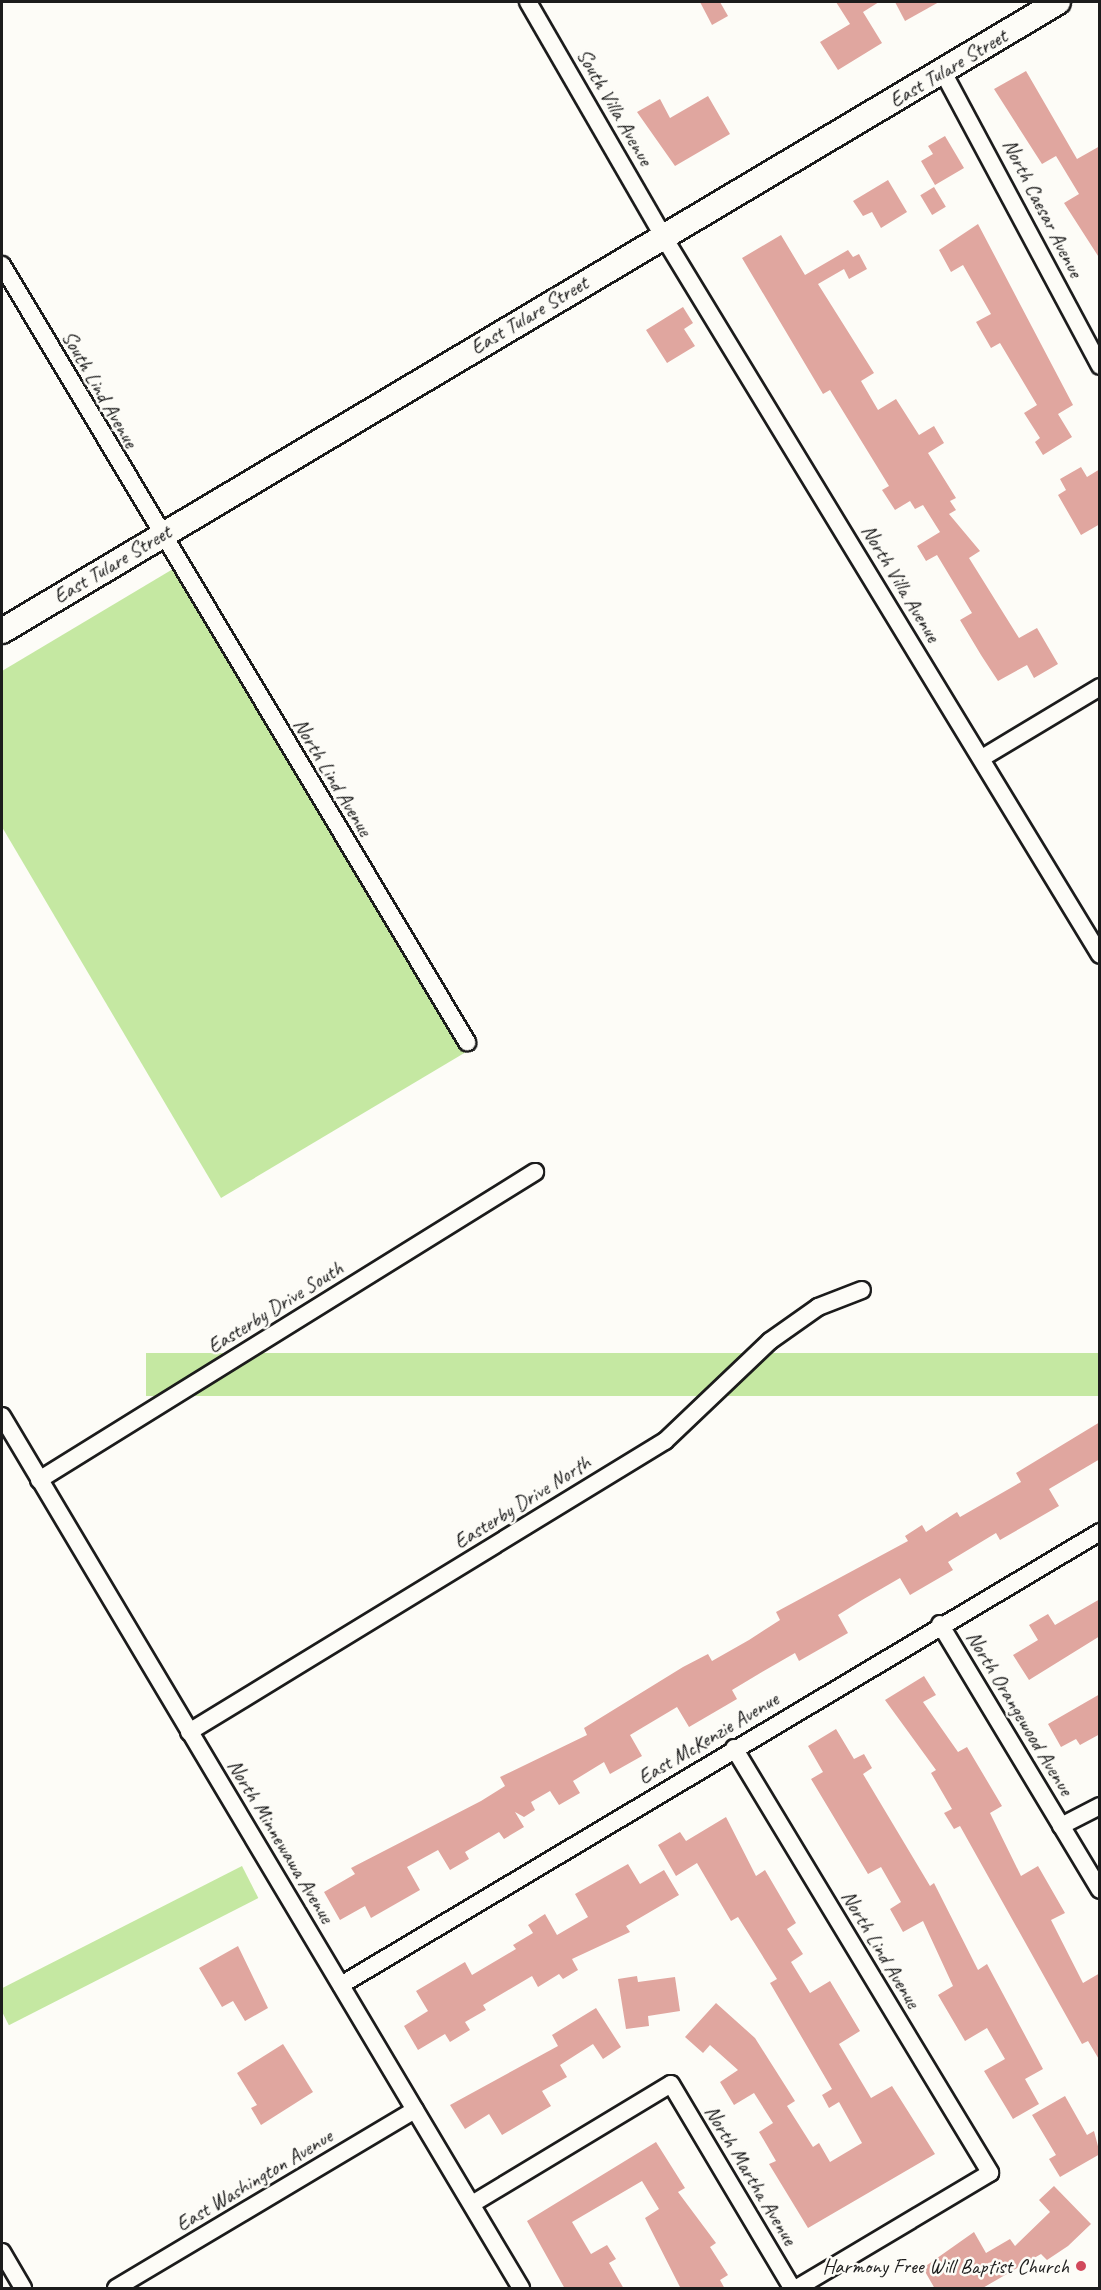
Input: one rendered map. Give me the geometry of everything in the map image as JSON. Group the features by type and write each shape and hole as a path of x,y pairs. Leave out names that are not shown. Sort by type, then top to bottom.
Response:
{"main road":[{"name":"East Tulare Street","path":"2,631 1058,2"}],"street":[{"name":"South Villa Avenue","path":"528,2 663,236"},
{"name":"North Caesar Avenue","path":"943,72 1100,366"},
{"name":"North Villa Avenue","path":"663,236 1100,955"},
{"name":"South Lind Avenue","path":"2,264 160,535"},
{"name":"North Lind Avenue","path":"160,535 467,1042"},
{"path":"982,758 1100,687"},
{"name":"Easterby Drive South","path":"39,1480 535,1172"},
{"name":"Easterby Drive North","path":"189,1732 665,1441 770,1341 818,1307 862,1290"},
{"name":"North Minnewawa Avenue","path":"2,1416 521,2289"},
{"name":"East McKenzie Avenue","path":"342,1985 940,1624 1100,1532"},
{"name":"North Orangewood Avenue","path":"940,1624 1100,1890"},
{"name":"North Lind Avenue","path":"734,1748 990,2173 795,2289"},
{"name":"North Orangewood Avenue","path":"1061,1826 1100,1806"},
{"name":"North Martha Avenue","path":"472,2204 671,2084 795,2289"},
{"name":"East Washington Avenue","path":"116,2289 415,2110"},
{"path":"2,2252 23,2289"}],"green space":[{"path":"178,566 466,1052 221,1198 2,827 2,671"},
{"path":"146,1353 1099,1353 1099,1396 146,1396"},
{"path":"242,1866 258,1898 9,2025 2,2012 2,1988"}],"building":[{"path":"700,2 720,2 728,16 712,25"},
{"path":"836,2 879,2 863,12 882,43 838,70 820,42 850,24"},
{"path":"895,2 939,2 905,21"},
{"path":"1026,71 1077,159 1100,146 1100,259 1064,203 1079,194 1056,156 1042,164 994,89"},
{"path":"708,96 730,134 675,166 637,112 660,99 670,118"},
{"path":"945,136 964,168 935,185 921,161 933,154 928,146"},
{"path":"888,180 907,212 881,228 872,212 863,216 853,201"},
{"path":"934,187 946,207 932,215 920,195"},
{"path":"978,224 1073,405 1058,414 1072,437 1043,455 1035,442 1040,438 1024,413 1037,405 1000,343 991,348 976,322 991,314 963,265 951,272 939,250"},
{"path":"781,235 805,275 848,250 853,257 859,254 867,269 849,279 844,269 818,284 874,373 861,381 878,410 896,399 919,435 934,426 944,443 928,453 956,498 950,501 956,510 949,514 980,551 969,558 1019,638 1037,628 1058,664 1034,678 1027,665 998,681 981,655 960,620 972,613 937,555 926,561 917,546 940,532 923,505 915,509 910,501 895,510 882,490 889,486 830,390 823,394 742,258"},
{"path":"683,307 693,323 684,329 695,346 667,363 646,330"},
{"path":"1081,467 1087,477 1100,469 1100,524 1081,535 1058,495 1066,490 1060,479"},
{"path":"1100,1422 1100,1459 1049,1489 1059,1506 1000,1540 996,1533 948,1562 953,1570 910,1595 900,1578 838,1615 848,1633 799,1661 795,1653 762,1672 732,1690 737,1699 689,1727 677,1707 630,1735 642,1756 610,1774 604,1762 573,1781 580,1793 559,1805 550,1791 531,1802 535,1810 524,1817 515,1812 524,1827 504,1839 499,1832 465,1852 469,1859 450,1870 438,1850 407,1867 420,1890 371,1918 365,1906 340,1920 324,1892 355,1874 351,1868 481,1801 505,1786 500,1777 587,1735 584,1728 683,1667 708,1654 712,1661 749,1640 780,1620 776,1612 908,1541 905,1536 922,1525 926,1532 957,1512 960,1517 1021,1482 1016,1473"},
{"path":"1100,1599 1100,1636 1029,1680 1013,1655 1038,1640 1029,1625 1048,1614 1055,1625"},
{"path":"924,1676 936,1695 923,1702 958,1752 967,1747 1002,1806 990,1813 1021,1876 1038,1866 1065,1913 1051,1920 1083,1983 1100,1973 1100,2061 1088,2041 1082,2044 960,1826 954,1829 944,1813 952,1809 931,1773 936,1770 885,1700"},
{"path":"1100,1694 1100,1734 1080,1745 1076,1739 1061,1747 1048,1724"},
{"path":"836,1729 854,1759 864,1754 872,1768 863,1774 930,1886 934,1883 978,1970 987,1964 1043,2069 1025,2079 1039,2104 1013,2119 984,2071 1005,2059 987,2028 965,2041 938,1995 953,1986 923,1921 903,1932 890,1909 901,1902 881,1867 868,1874 811,1779 823,1772 808,1746"},
{"path":"726,1817 756,1876 765,1870 796,1923 787,1929 803,1954 791,1962 810,1993 830,1981 860,2031 839,2044 871,2098 892,2086 935,2154 808,2228 769,2164 776,2161 759,2132 773,2123 754,2093 734,2105 720,2082 738,2070 710,2045 703,2053 685,2037 716,2003 755,2038 795,2101 787,2106 813,2147 819,2143 830,2162 862,2143 839,2102 829,2108 822,2095 832,2089 770,1983 777,1979 738,1917 731,1921 697,1863 676,1876 658,1845 680,1832 686,1841"},
{"path":"628,1864 640,1884 664,1870 679,1895 626,1926 630,1932 572,1959 578,1970 563,1979 559,1974 538,1987 532,1976 483,2005 486,2010 465,2022 470,2030 450,2042 445,2034 418,2050 404,2026 428,2011 416,1991 465,1962 472,1975 516,1949 513,1945 533,1933 528,1925 545,1914 557,1935 588,1917 575,1894"},
{"path":"238,1946 268,2008 245,2021 233,2001 222,2007 199,1968"},
{"path":"637,1976 638,1982 675,1977 680,2011 648,2016 649,2026 626,2029 618,1979"},
{"path":"596,2008 621,2047 603,2059 593,2044 560,2065 567,2077 542,2091 551,2106 502,2135 489,2114 465,2129 450,2105 558,2046 552,2035"},
{"path":"283,2044 313,2092 261,2125 251,2108 257,2105 237,2073"},
{"path":"1065,2096 1087,2135 1094,2131 1100,2154 1060,2177 1049,2159 1056,2155 1032,2115"},
{"path":"656,2142 685,2188 678,2192 716,2243 710,2247 728,2275 720,2280 725,2289 681,2289 645,2218 659,2209 642,2181 572,2222 591,2254 607,2245 616,2259 609,2263 624,2289 565,2289 527,2221"},
{"path":"1054,2186 1091,2224 1068,2246 1047,2260 1041,2254 981,2289 935,2289 923,2268 974,2232 986,2253 1010,2239 1015,2246 1050,2212 1039,2200"}],"place":[{"name":"Harmony Free Will Baptist Church","path":"1081,2266"}]}
